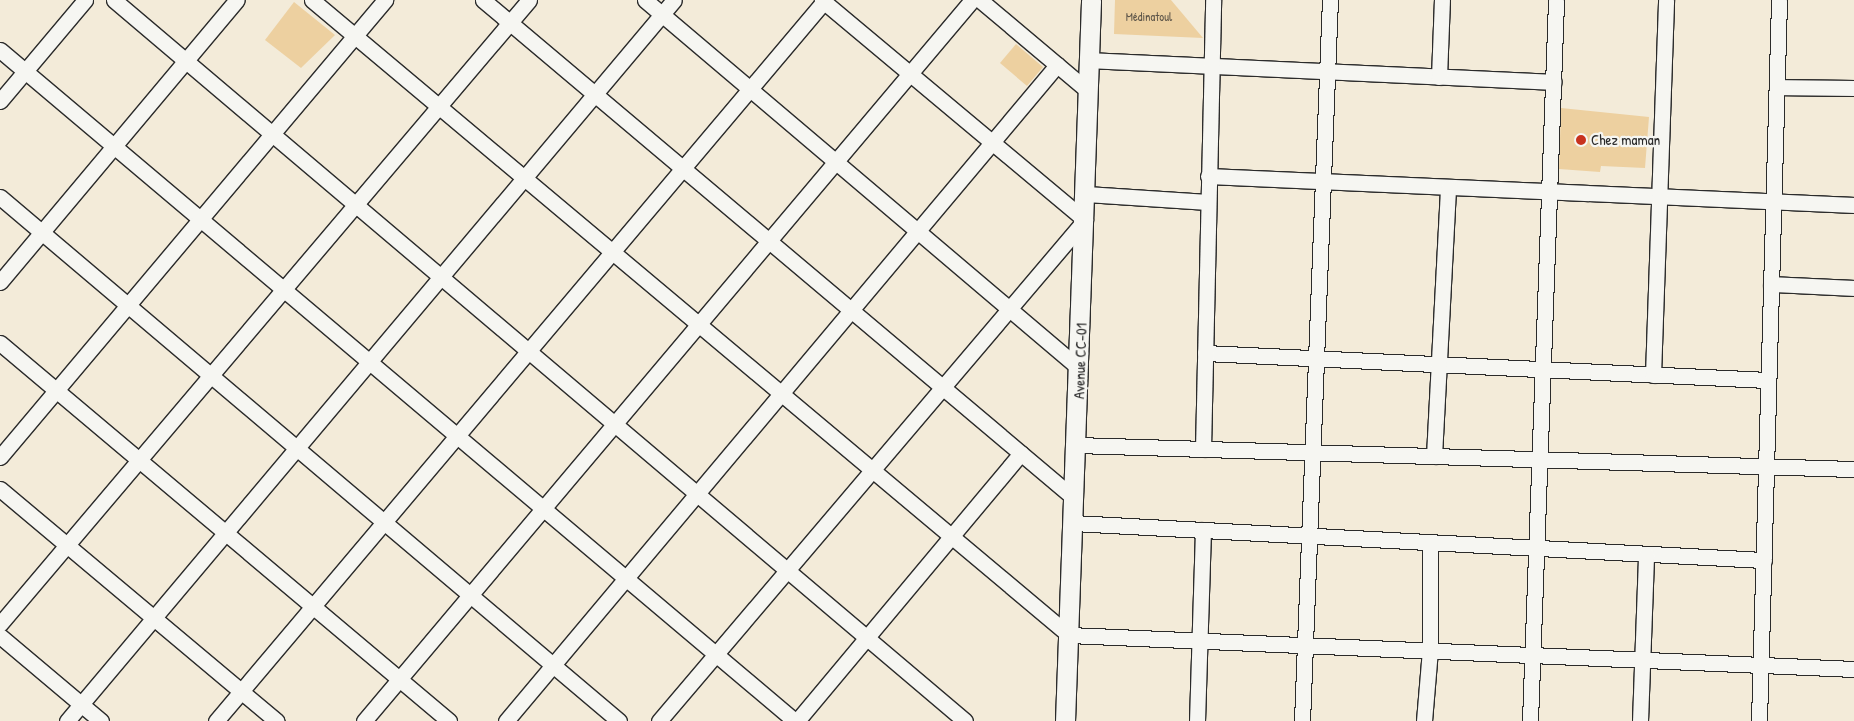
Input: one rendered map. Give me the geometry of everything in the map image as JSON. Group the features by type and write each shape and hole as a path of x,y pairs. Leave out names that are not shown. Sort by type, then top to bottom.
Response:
{"main road":[{"name":"Avenue CC-01","path":"1066,721 1086,194 1091,0"}],"street":[{"path":"0,101 85,0"},
{"path":"114,0 965,721"},
{"path":"0,282 237,0"},
{"path":"312,0 1069,635 1854,668"},
{"path":"0,457 385,0"},
{"path":"483,0 1074,498"},
{"path":"0,624 529,0"},
{"path":"644,0 1079,368"},
{"path":"67,721 674,0"},
{"path":"364,721 972,0"},
{"path":"980,0 1088,91"},
{"path":"1203,449 1213,0"},
{"path":"1302,721 1330,0"},
{"path":"1439,76 1442,0"},
{"path":"1530,721 1556,0"},
{"path":"1654,374 1666,0"},
{"path":"1759,721 1779,0"},
{"path":"216,721 824,1 1085,220 660,721"},
{"path":"0,50 796,721 1021,453"},
{"path":"1089,60 1553,82"},
{"path":"506,721 1057,65"},
{"path":"1777,87 1854,88"},
{"path":"1208,176 1854,206"},
{"path":"1434,456 1448,187"},
{"path":"1086,194 1208,202"},
{"path":"0,197 619,721"},
{"path":"1771,284 1854,288"},
{"path":"0,343 449,721"},
{"path":"1205,353 1768,380"},
{"path":"1076,446 1854,469"},
{"path":"0,489 276,721"},
{"path":"1073,523 1764,560"},
{"path":"1197,721 1203,530"},
{"path":"1424,721 1430,650 1430,542"},
{"path":"1640,721 1646,554"},
{"path":"0,636 101,721"}],"building":[{"path":"1115,0 1171,0 1203,38 1114,34"},
{"path":"294,2 335,35 301,68 265,40"},
{"path":"1016,44 1043,67 1027,86 1000,63"},
{"path":"1561,108 1649,117 1645,168 1601,166 1600,172 1559,169"}],"place":[{"name":"Chez maman","path":"1581,140"}]}
